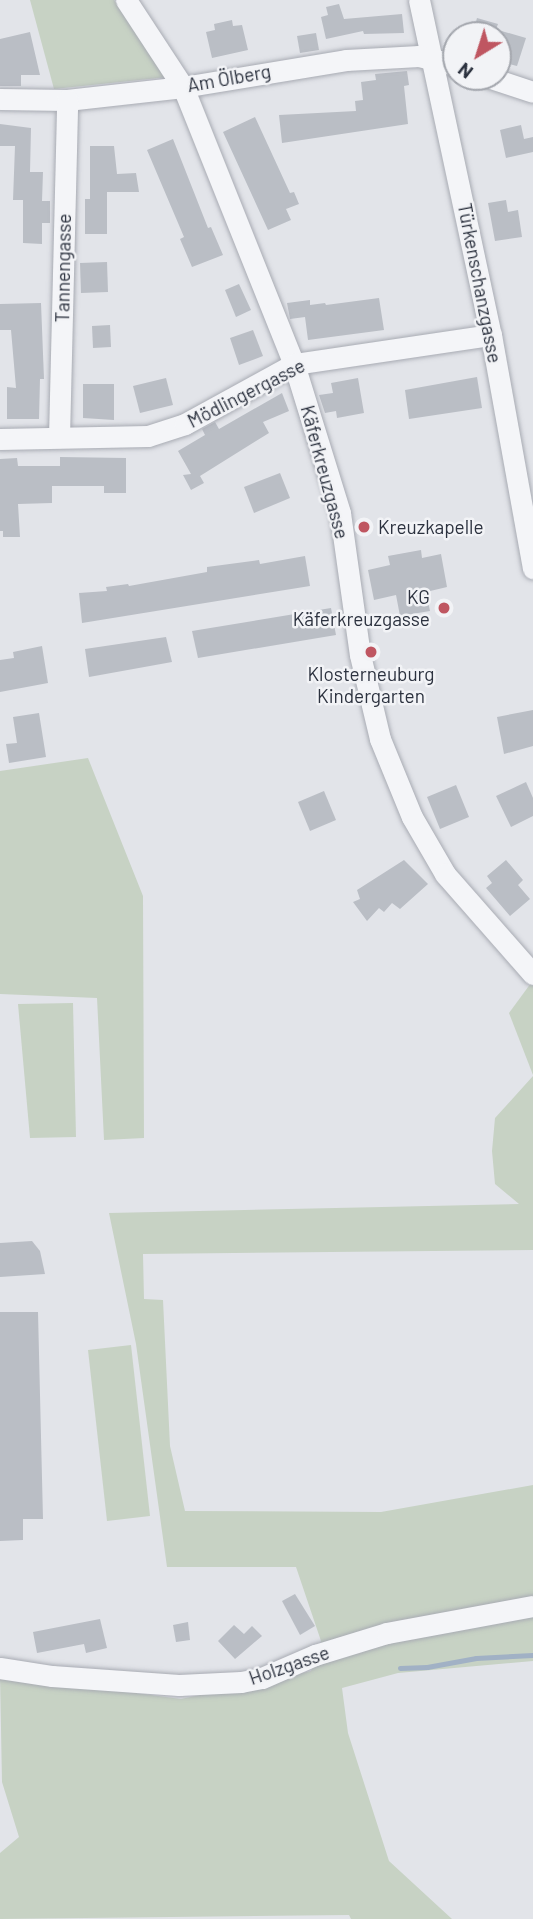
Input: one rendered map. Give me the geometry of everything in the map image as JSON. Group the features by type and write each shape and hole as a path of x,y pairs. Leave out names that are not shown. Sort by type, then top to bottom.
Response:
{"street":[{"name":"Käferkreuzgasse","path":"126,0 183,87 294,364 340,513 360,655 380,739 412,817 445,874 533,974"},
{"name":"Türkenschanzgasse","path":"419,0 434,58 491,335 533,568"},
{"name":"Am Ölberg","path":"0,99 67,100 183,87 346,60 434,58 442,61"},
{"path":"512,85 533,92"},
{"name":"Tannengasse","path":"59,437 67,100"},
{"name":"Mödlingergasse","path":"0,439 148,436 185,424 294,364 491,335"},
{"name":"Holzgasse","path":"0,1668 52,1676 179,1685 241,1682 262,1678 315,1655 387,1633 533,1606"}],"green space":[{"path":"30,0 114,0 168,77 54,89"},
{"path":"88,758 143,896 144,1138 104,1140 97,998 0,994 0,771"},
{"path":"531,983 533,985 533,1075 509,1013"},
{"path":"73,1003 76,1137 30,1138 18,1004"},
{"path":"533,1076 533,1250 143,1254 144,1299 163,1300 170,1446 185,1511 381,1512 533,1485 533,1661 398,1673 342,1688 348,1733 389,1861 452,1919 351,1919 349,1915 0,1919 0,1853 19,1837 2,1782 0,1675 181,1699 311,1671 321,1641 296,1567 167,1567 136,1344 109,1213 519,1204 495,1184 492,1151 495,1118"},
{"path":"131,1345 150,1516 107,1521 88,1350"}],"building":[{"path":"339,4 344,19 402,14 404,33 364,34 363,31 326,39 321,17 328,15 326,7"},
{"path":"232,20 233,26 242,25 248,50 212,58 206,32 215,30 214,24"},
{"path":"30,32 40,75 21,75 21,86 0,86 0,39"},
{"path":"316,33 319,50 300,53 297,36"},
{"path":"512,34 526,38 517,66 512,65"},
{"path":"407,71 409,85 404,86 408,124 282,143 279,115 356,111 355,101 363,100 361,82 376,80 375,74"},
{"path":"255,117 290,193 294,192 299,204 286,209 291,220 268,230 223,132"},
{"path":"0,124 31,128 30,172 43,172 42,201 50,201 50,223 42,223 42,244 23,243 23,200 13,200 15,146 0,146"},
{"path":"521,125 524,139 533,137 533,152 506,158 500,130"},
{"path":"173,139 208,228 211,227 223,255 192,267 180,239 184,237 147,150"},
{"path":"90,146 114,146 117,174 136,173 139,192 107,192 107,234 85,234 85,199 90,199"},
{"path":"506,200 508,212 518,210 522,237 495,241 488,203"},
{"path":"107,262 108,292 81,293 80,263"},
{"path":"239,284 251,310 236,317 225,290"},
{"path":"379,298 384,330 308,340 305,317 290,319 287,303 310,300 310,305 326,305"},
{"path":"41,303 44,379 40,379 39,419 7,419 7,387 16,388 11,330 0,330 0,304"},
{"path":"110,325 111,347 93,348 92,326"},
{"path":"253,330 263,356 239,365 230,338"},
{"path":"477,377 482,408 409,419 405,390"},
{"path":"166,378 173,405 140,413 133,386"},
{"path":"358,378 364,413 337,418 336,411 325,413 319,395 333,393 331,383"},
{"path":"83,384 114,384 114,420 83,418"},
{"path":"282,393 289,411 263,422 269,433 200,476 204,483 191,490 183,475 191,474 178,451 205,435 202,429 215,422 219,429"},
{"path":"60,457 126,458 126,493 104,493 104,486 52,486 52,503 18,504 20,537 3,537 3,531 0,531 0,459 17,458 18,466 60,466"},
{"path":"280,473 290,498 254,513 244,487"},
{"path":"421,550 422,558 441,554 447,587 426,592 430,611 400,616 396,595 374,600 368,570 390,565 388,556"},
{"path":"305,556 310,586 82,623 79,593 107,591 106,587 129,586 207,572 207,567 259,560 260,564"},
{"path":"331,608 336,635 198,658 192,631"},
{"path":"166,637 172,662 89,677 85,649"},
{"path":"42,646 48,683 0,692 0,660 14,658 13,652"},
{"path":"533,710 533,746 504,754 497,717"},
{"path":"39,713 46,757 9,763 6,744 17,743 13,717"},
{"path":"526,782 533,798 533,816 511,827 496,796"},
{"path":"456,785 469,817 440,829 427,797"},
{"path":"324,791 336,820 310,831 298,802"},
{"path":"404,860 428,884 400,909 392,903 384,912 379,908 367,921 353,902 360,899 357,890"},
{"path":"506,860 523,880 518,885 530,899 510,916 486,888 492,883 487,876"},
{"path":"32,1241 40,1251 45,1274 0,1277 0,1243"},
{"path":"0,1312 38,1312 43,1519 23,1519 23,1540 0,1541"},
{"path":"295,1594 315,1626 300,1635 282,1601"},
{"path":"100,1619 107,1648 86,1653 84,1644 37,1653 33,1632"},
{"path":"188,1622 190,1640 176,1642 173,1625"},
{"path":"234,1625 244,1634 252,1626 262,1636 235,1659 218,1641"}],"waterway":[{"path":"400,1668 427,1667 476,1658 533,1655"}],"place":[{"name":"Kreuzkapelle","path":"364,527"},
{"name":"KG Käferkreuzgasse","path":"444,608"},
{"name":"Klosterneuburg Kindergarten","path":"371,652"}]}
